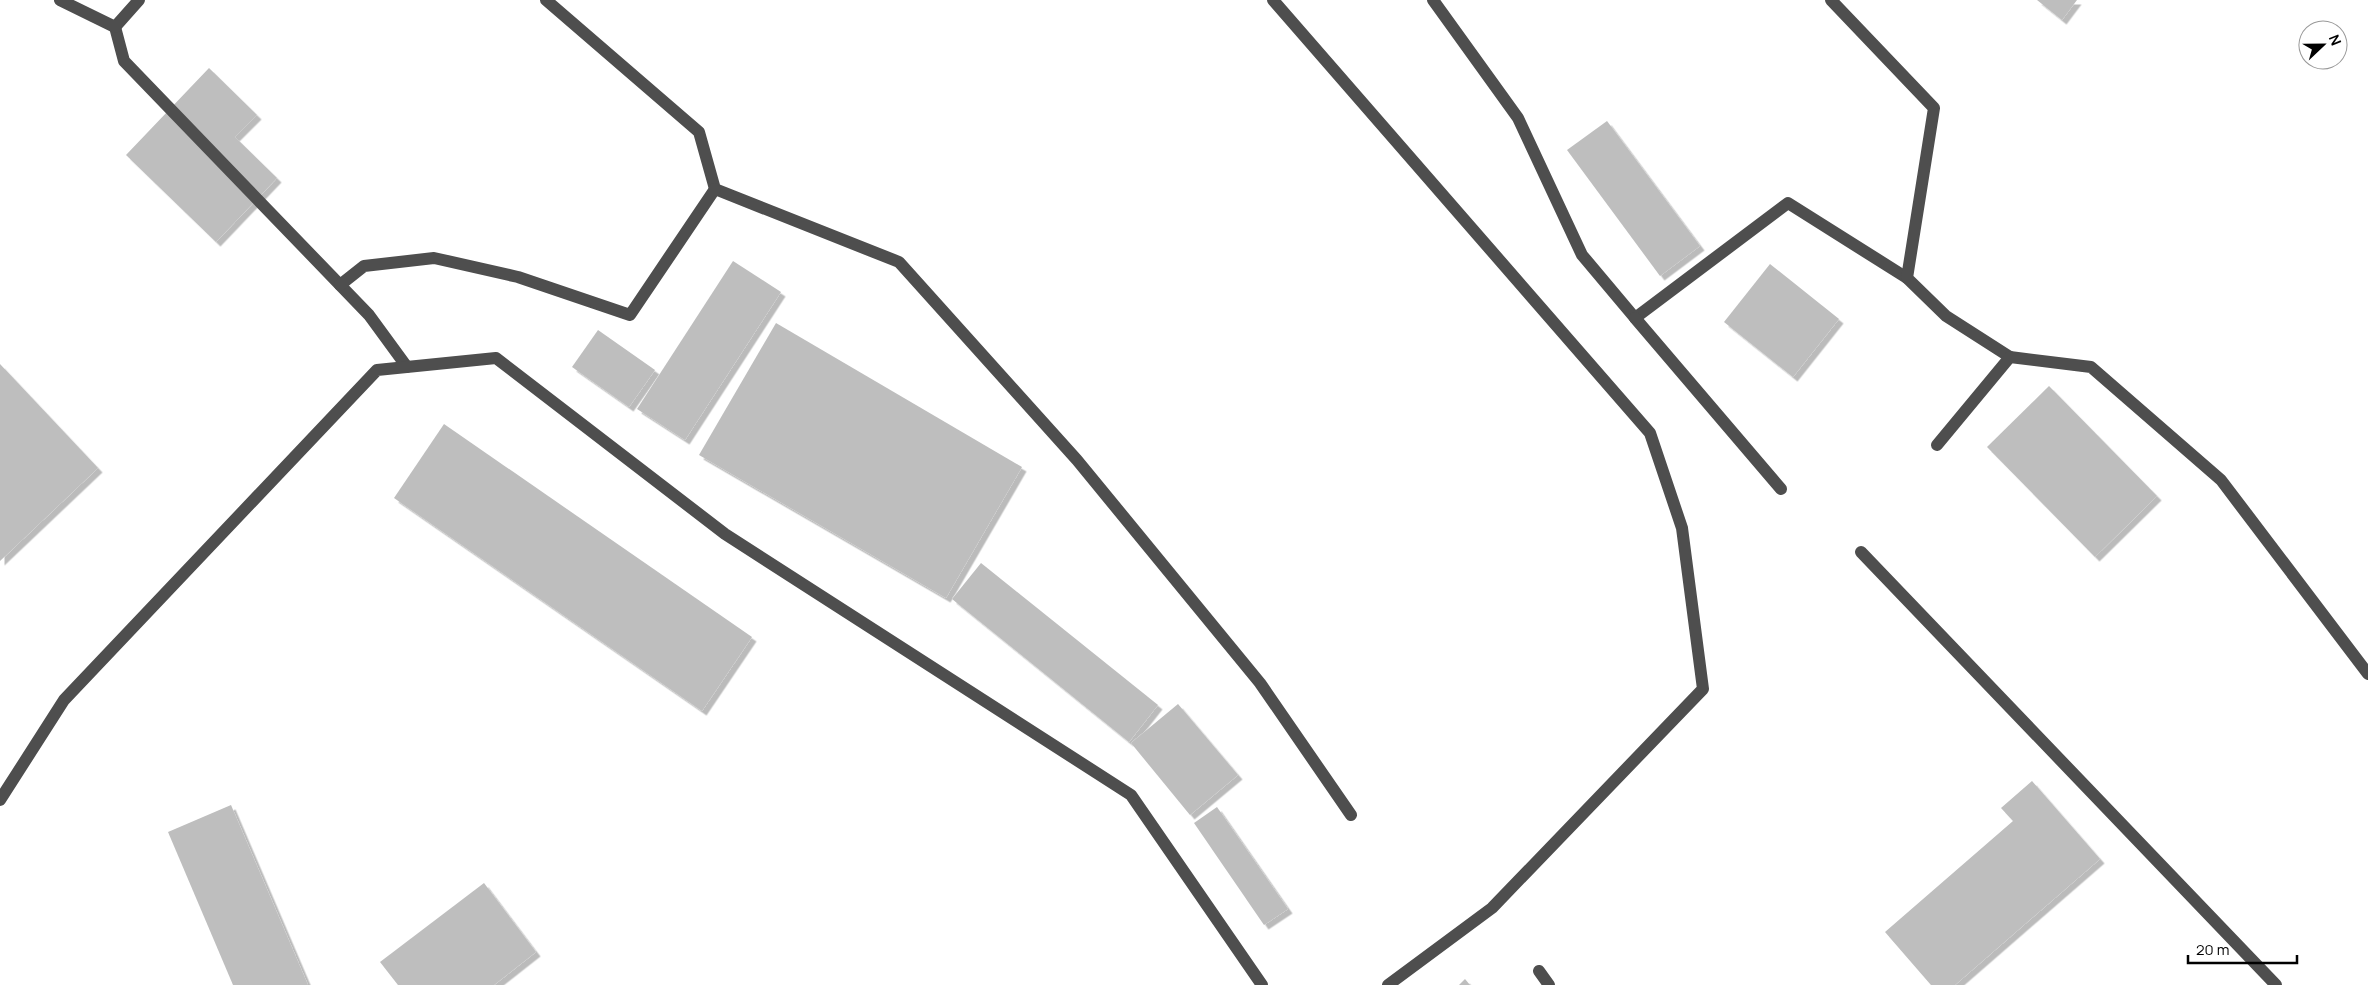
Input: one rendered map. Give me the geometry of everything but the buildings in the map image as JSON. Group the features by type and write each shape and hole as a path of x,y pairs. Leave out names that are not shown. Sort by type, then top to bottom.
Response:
{"street":[{"path":"60,0 115,27 124,61 370,316 407,367"},
{"path":"115,27 139,0"},
{"path":"340,285 364,266 434,258 518,277 630,315 715,189 699,132 546,0"},
{"path":"1273,0 1650,432 1682,528 1703,689 1492,908 1388,985"},
{"path":"1433,0 1518,118 1582,255 1781,489"},
{"path":"1831,0 1934,108 1907,278"},
{"path":"715,189 899,262 1077,460 1260,683 1351,815"},
{"path":"1635,318 1788,203 1907,278 1946,316 2010,357 2091,368 2221,480 2368,674"},
{"path":"1937,445 2010,357"},
{"path":"0,800 64,700 377,370 496,358 725,534 1131,795 1262,985"},
{"path":"1861,552 2276,985"},
{"path":"1539,971 1550,985"}]}
